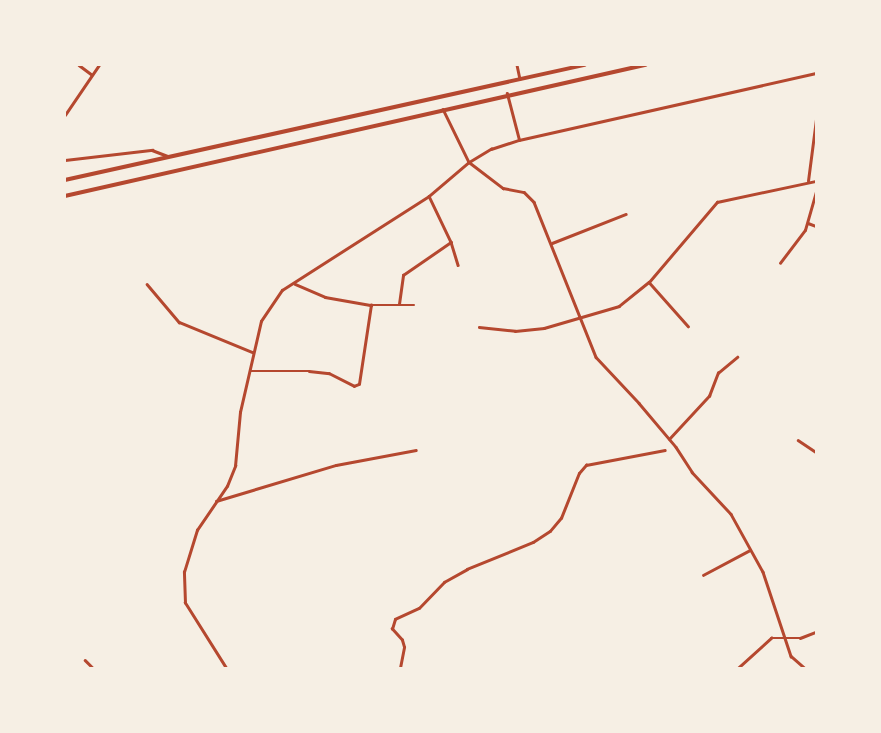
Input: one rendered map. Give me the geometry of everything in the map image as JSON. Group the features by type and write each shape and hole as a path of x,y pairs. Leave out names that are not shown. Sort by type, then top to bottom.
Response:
{"highway":[{"path":"65,180 584,65"},
{"path":"65,196 507,94 645,65"}],"street":[{"path":"79,65 91,74"},
{"path":"65,115 99,65"},
{"path":"517,65 520,79"},
{"path":"226,668 185,603 184,572 197,530 235,466 239,424 252,352 261,321 271,302 293,283 429,196 468,162 491,149 519,140 667,109 816,73"},
{"path":"507,94 519,140"},
{"path":"443,109 468,162 503,188 524,192 531,197 552,243 596,357 669,439 692,472 731,513 763,572 791,656 805,668"},
{"path":"808,182 816,119"},
{"path":"65,160 152,150 173,157"},
{"path":"479,327 515,331 582,319 628,302 649,282 717,202 816,181"},
{"path":"780,263 796,245 808,223 816,191"},
{"path":"429,196 451,242 458,265"},
{"path":"552,243 626,214"},
{"path":"808,223 816,226"},
{"path":"399,304 403,275 451,242"},
{"path":"649,282 688,326"},
{"path":"293,283 325,297 371,305 414,304"},
{"path":"147,284 178,322 252,352"},
{"path":"249,371 329,373 354,386 359,384 371,305"},
{"path":"669,439 709,396 718,373 737,357"},
{"path":"798,440 816,452"},
{"path":"216,501 336,465 416,450"},
{"path":"400,668 404,648 402,640 392,629 395,619 419,608 444,582 467,569 533,542 550,531 561,518 579,473 586,465 665,450"},
{"path":"703,575 751,550"},
{"path":"738,668 771,638 800,638 816,632"},
{"path":"85,660 93,668"}]}
